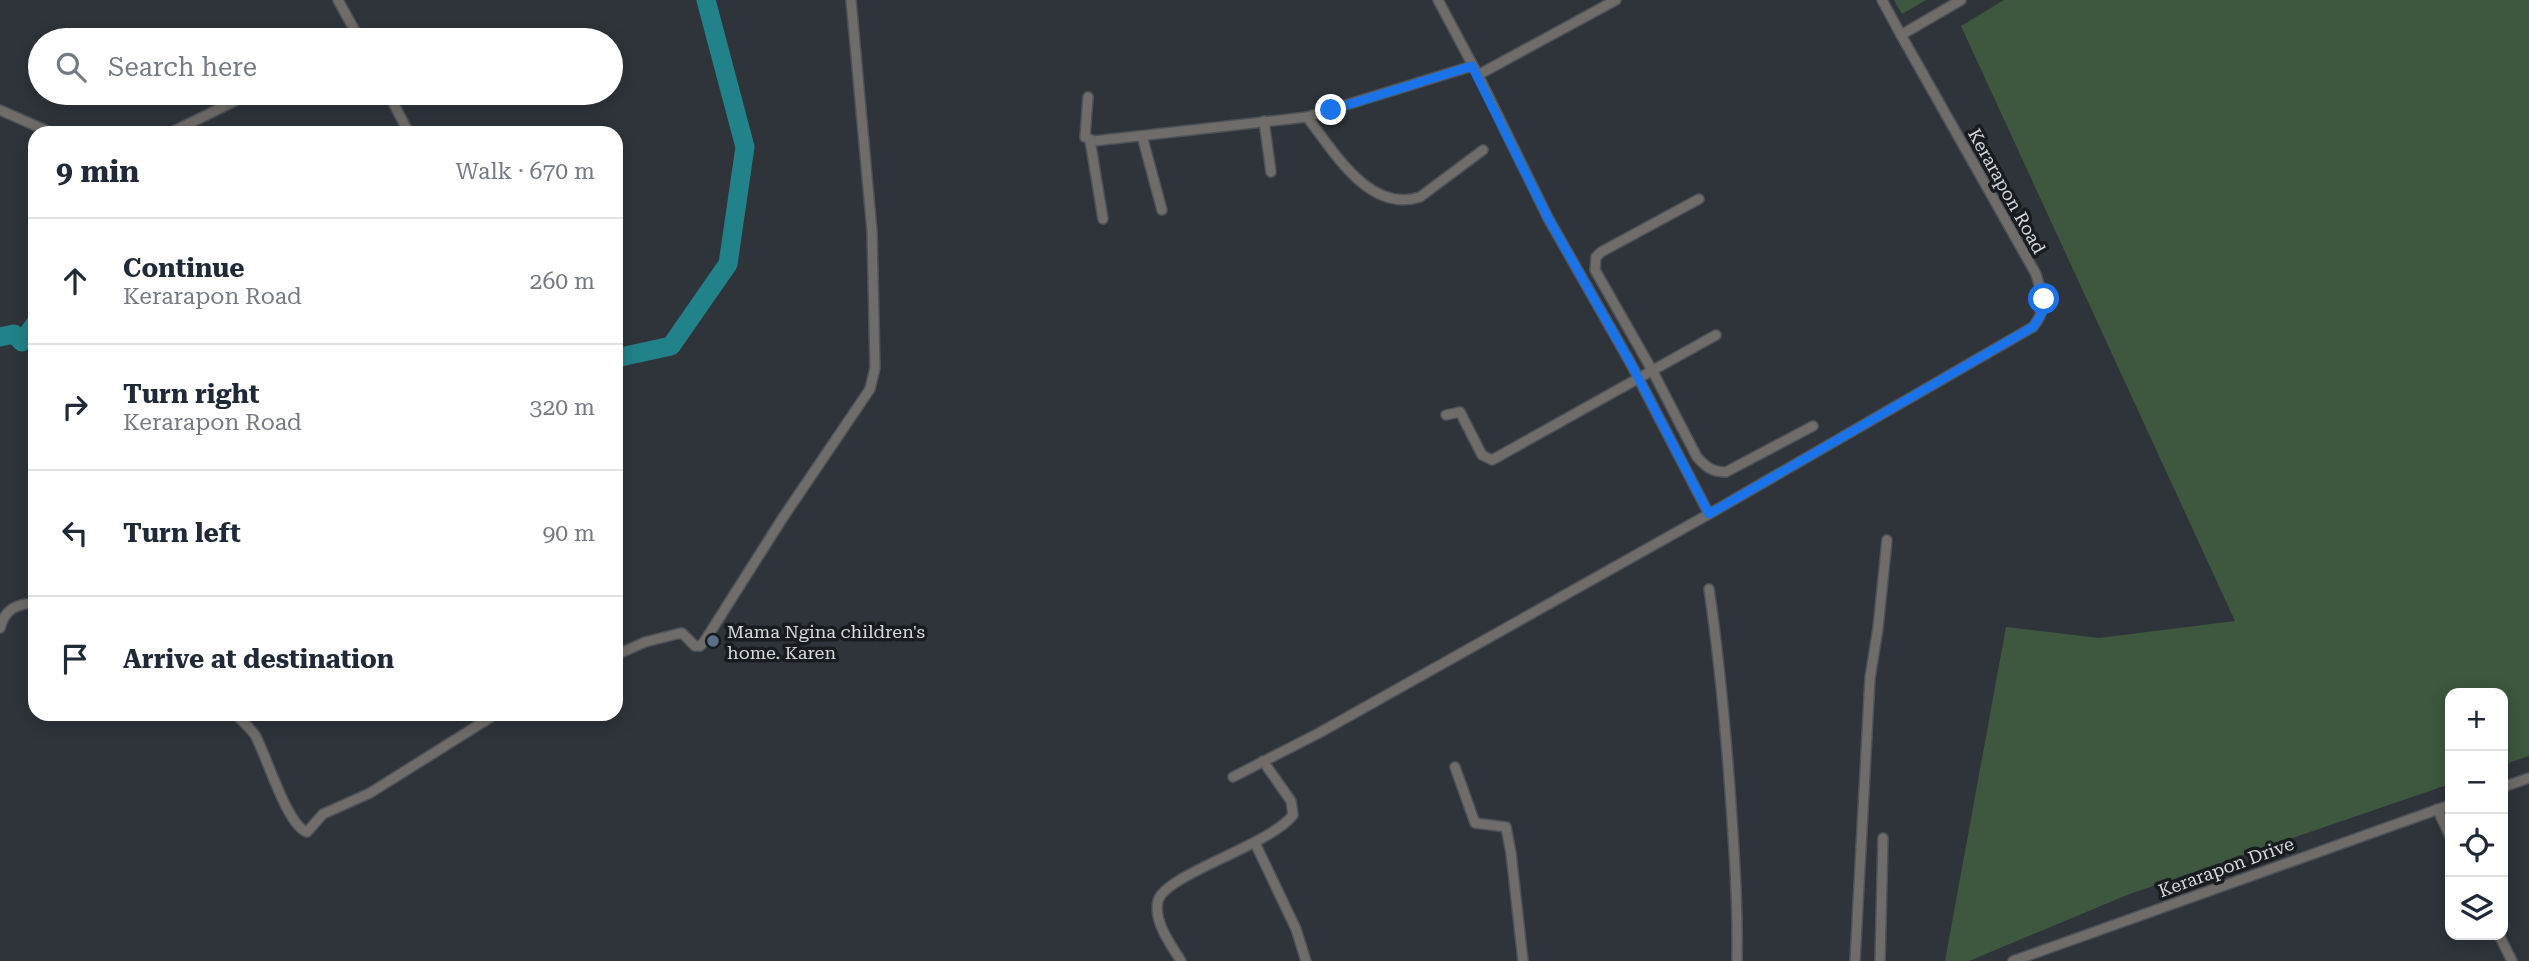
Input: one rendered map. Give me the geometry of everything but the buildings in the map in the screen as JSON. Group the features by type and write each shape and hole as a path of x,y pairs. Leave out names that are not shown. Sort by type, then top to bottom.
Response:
{"street":[{"path":"338,0 354,28"},
{"path":"623,651 645,642 682,633 695,646 704,642 782,519 870,389 875,368 872,230 851,0"},
{"path":"1438,0 1548,218 1709,514"},
{"path":"1088,97 1085,137 1090,140 1307,117 1475,70 1616,0"},
{"name":"Kerarapon Road","path":"1233,777 1319,733 1709,514 2033,327 2042,313 2044,299 2035,274 1882,0"},
{"path":"1901,35 1961,0"},
{"path":"184,126 227,105"},
{"path":"395,105 406,126"},
{"path":"0,110 36,126"},
{"path":"1307,117 1360,181 1388,198 1409,200 1420,197 1483,150"},
{"path":"1264,121 1271,172"},
{"path":"1142,136 1161,210"},
{"path":"1090,140 1103,219"},
{"path":"1699,199 1601,252 1594,263 1595,270 1652,370 1697,457 1712,471 1726,472 1733,469 1813,426"},
{"path":"1446,415 1460,412 1482,455 1492,460 1716,335"},
{"path":"1855,961 1868,701 1886,540"},
{"path":"1709,589 1721,670 1728,762 1738,910 1737,961"},
{"path":"0,628 9,611 18,605 28,604"},
{"path":"242,721 254,734 273,781 298,827 307,832 323,814 370,793 485,721"},
{"path":"1181,961 1160,923 1157,906 1160,897 1167,889 1199,869 1255,843 1289,819 1293,810 1291,801 1263,761"},
{"path":"1455,767 1475,823 1506,827 1523,961"},
{"path":"2508,785 2529,778"},
{"name":"Kerarapon Drive","path":"2013,961 2034,958 2445,807"},
{"path":"2437,809 2445,826"},
{"path":"1880,961 1883,838"},
{"path":"1255,843 1290,917 1306,961"},
{"path":"2502,940 2512,961"}],"green space":[{"path":"1894,0 1926,0 1902,14"},
{"path":"2004,0 2529,0 2529,756 2508,763 2508,688 2445,688 2445,786 2127,895 1969,961 1945,961 2006,627 2099,638 2235,621 1961,26"}],"waterway":[{"path":"623,356 671,346 728,264 745,147 706,0"},
{"path":"0,337 14,334 22,342 28,334"}],"place":[{"name":"Mama Ngina children's home. Karen","path":"713,641"}],"route":[{"path":"1331,110 1472,66 1548,218 1631,364 1709,514 2033,327 2042,313 2044,299"}]}
